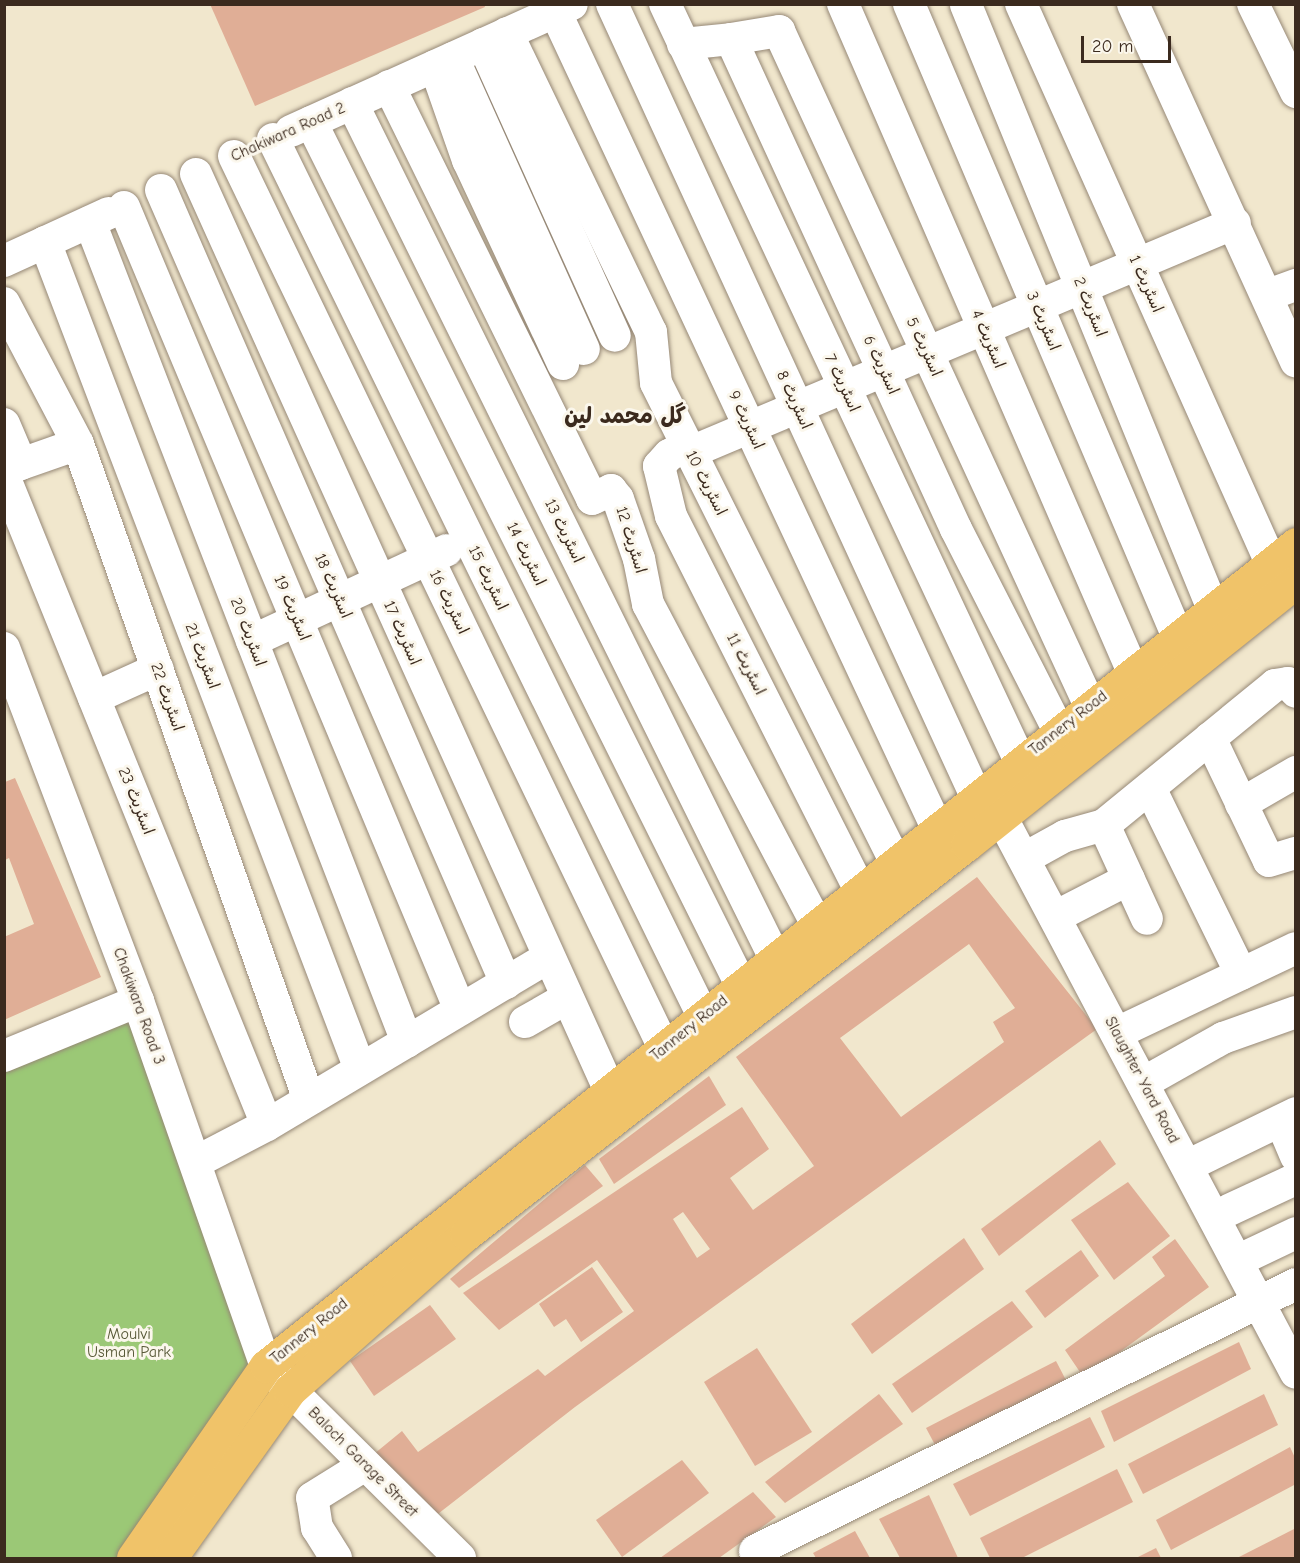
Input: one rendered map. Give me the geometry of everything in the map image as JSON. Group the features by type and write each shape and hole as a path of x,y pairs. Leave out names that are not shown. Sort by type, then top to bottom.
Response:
{"main road":[{"name":"Tannery Road","path":"133,1558 266,1366 981,792 1213,609 1287,563"},
{"name":"Tannery Road","path":"170,1558 290,1390 466,1234 1001,817 1287,563"}],"street":[{"name":"اسٹریٹ 8","path":"612,4 798,407 981,792"},
{"name":"اسٹریٹ 7","path":"665,4 1020,761"},
{"name":"اسٹریٹ 4","path":"843,4 1133,672"},
{"name":"اسٹریٹ 3","path":"909,4 1178,637"},
{"path":"952,4 986,4"},
{"name":"اسٹریٹ 1","path":"1022,4 1137,264 1287,563"},
{"path":"1133,4 1234,223 1282,290 1296,362"},
{"path":"1252,4 1296,92"},
{"name":"اسٹریٹ 2","path":"966,5 1213,609"},
{"name":"Chakiwara Road 2","path":"4,261 444,62 504,27 565,7"},
{"name":"اسٹریٹ 9","path":"565,7 750,428 937,828"},
{"path":"504,27 615,336"},
{"name":"اسٹریٹ 10","path":"504,27 651,332 656,383 895,861"},
{"name":"اسٹریٹ 5","path":"731,39 779,31 1090,706"},
{"path":"683,44 731,39"},
{"name":"اسٹریٹ 6","path":"731,39 956,528 1059,731"},
{"path":"444,62 574,357"},
{"name":"اسٹریٹ 12","path":"389,86 605,499 639,559 648,604 817,924"},
{"name":"اسٹریٹ 13","path":"352,103 775,958"},
{"name":"اسٹریٹ 14","path":"311,122 741,986"},
{"name":"اسٹریٹ 15","path":"273,139 703,1016"},
{"name":"اسٹریٹ 16","path":"234,156 664,1048"},
{"name":"اسٹریٹ 17","path":"196,174 610,1091"},
{"name":"اسٹریٹ 18","path":"161,190 506,983"},
{"name":"اسٹریٹ 19","path":"124,207 460,1010"},
{"name":"اسٹریٹ 20","path":"90,222 407,1042"},
{"path":"94,698 159,673 205,664 254,646 297,621 428,559 475,551 605,499 661,482 659,466 669,455 750,428 1234,223"},
{"name":"اسٹریٹ 21","path":"45,242 360,1069"},
{"name":"اسٹریٹ 22","path":"4,303 78,444 309,1100"},
{"name":"اسٹریٹ 23","path":"4,424 9,480 94,698 267,1125"},
{"path":"9,480 78,444"},
{"name":"اسٹریٹ 11","path":"661,482 671,516 860,890"},
{"path":"919,546 956,528"},
{"path":"621,648 660,625"},
{"name":"Chakiwara Road 3","path":"4,648 138,1001 266,1366"},
{"path":"1025,858 1065,836 1104,825 1275,685 1288,683 1296,692"},
{"path":"1210,738 1269,861 1296,853"},
{"path":"1241,804 1296,772"},
{"path":"1150,788 1241,974"},
{"name":"Slaughter Yard Road","path":"981,792 1001,817 1025,858 1237,1261 1293,1361"},
{"path":"1104,825 1147,919"},
{"path":"1055,916 1129,879"},
{"path":"1117,1033 1296,948"},
{"path":"196,1162 267,1125 548,958"},
{"path":"525,1022 567,998"},
{"path":"4,1056 138,1001"},
{"path":"1143,1083 1223,1038 1296,1012"},
{"path":"1187,1166 1288,1117 1296,1156"},
{"path":"1214,1217 1296,1179"},
{"path":"1237,1261 1296,1233"},
{"path":"755,1551 1296,1284"},
{"name":"Baloch Garage Street","path":"266,1366 460,1558"},
{"path":"336,1558 317,1528 312,1498 365,1465"}],"green space":[{"name":"Moulvi Usman Park","path":"138,1001 266,1366 133,1558 5,1558 5,1056"}],"building":[{"path":"210,4 484,4 485,7 255,106"},
{"path":"15,778 101,977 4,1020 4,937 34,924 9,858 5,860 5,782"},
{"path":"977,877 1097,1029 575,1407 425,1524 374,1454 402,1431 418,1452 538,1369 545,1376 634,1311 597,1260 499,1330 463,1293 742,1107 769,1149 730,1178 753,1210 814,1166 736,1057","holes":["969,944 1015,1008 993,1022 1004,1042 901,1117 840,1038","683,1212 710,1249 697,1258 673,1219"]},
{"path":"709,1076 726,1105 614,1184 599,1159"},
{"path":"1100,1140 1116,1164 999,1256 981,1229"},
{"path":"585,1165 603,1186 459,1288 450,1279"},
{"path":"1128,1182 1170,1236 1114,1280 1071,1220"},
{"path":"964,1238 984,1269 872,1354 851,1324"},
{"path":"1175,1239 1209,1287 1084,1378 1065,1350 1165,1276 1152,1257"},
{"path":"1081,1250 1099,1276 1045,1318 1025,1291"},
{"path":"592,1267 623,1312 581,1342 566,1319 554,1327 539,1304"},
{"path":"1012,1301 1033,1327 912,1413 892,1384"},
{"path":"430,1305 456,1339 374,1396 350,1361"},
{"path":"1239,1342 1251,1369 1114,1442 1101,1411"},
{"path":"757,1348 812,1432 755,1466 704,1382"},
{"path":"1056,1361 1069,1386 941,1456 926,1428"},
{"path":"879,1394 903,1424 785,1503 765,1482"},
{"path":"1264,1394 1278,1425 1143,1494 1128,1464"},
{"path":"1090,1417 1105,1447 970,1516 953,1484"},
{"path":"1290,1447 1296,1460 1296,1484 1171,1550 1156,1520"},
{"path":"682,1460 709,1493 622,1557 596,1520"},
{"path":"1117,1469 1133,1502 1022,1558 990,1558 980,1538"},
{"path":"753,1492 776,1517 719,1558 660,1558"},
{"path":"929,1495 958,1558 900,1558 879,1519"},
{"path":"1296,1528 1296,1558 1237,1558"},
{"path":"855,1531 870,1558 816,1558 813,1553"},
{"path":"1156,1548 1161,1558 1136,1558"}],"district":[{"name":"گل محمد لین","path":"625,417"}]}
